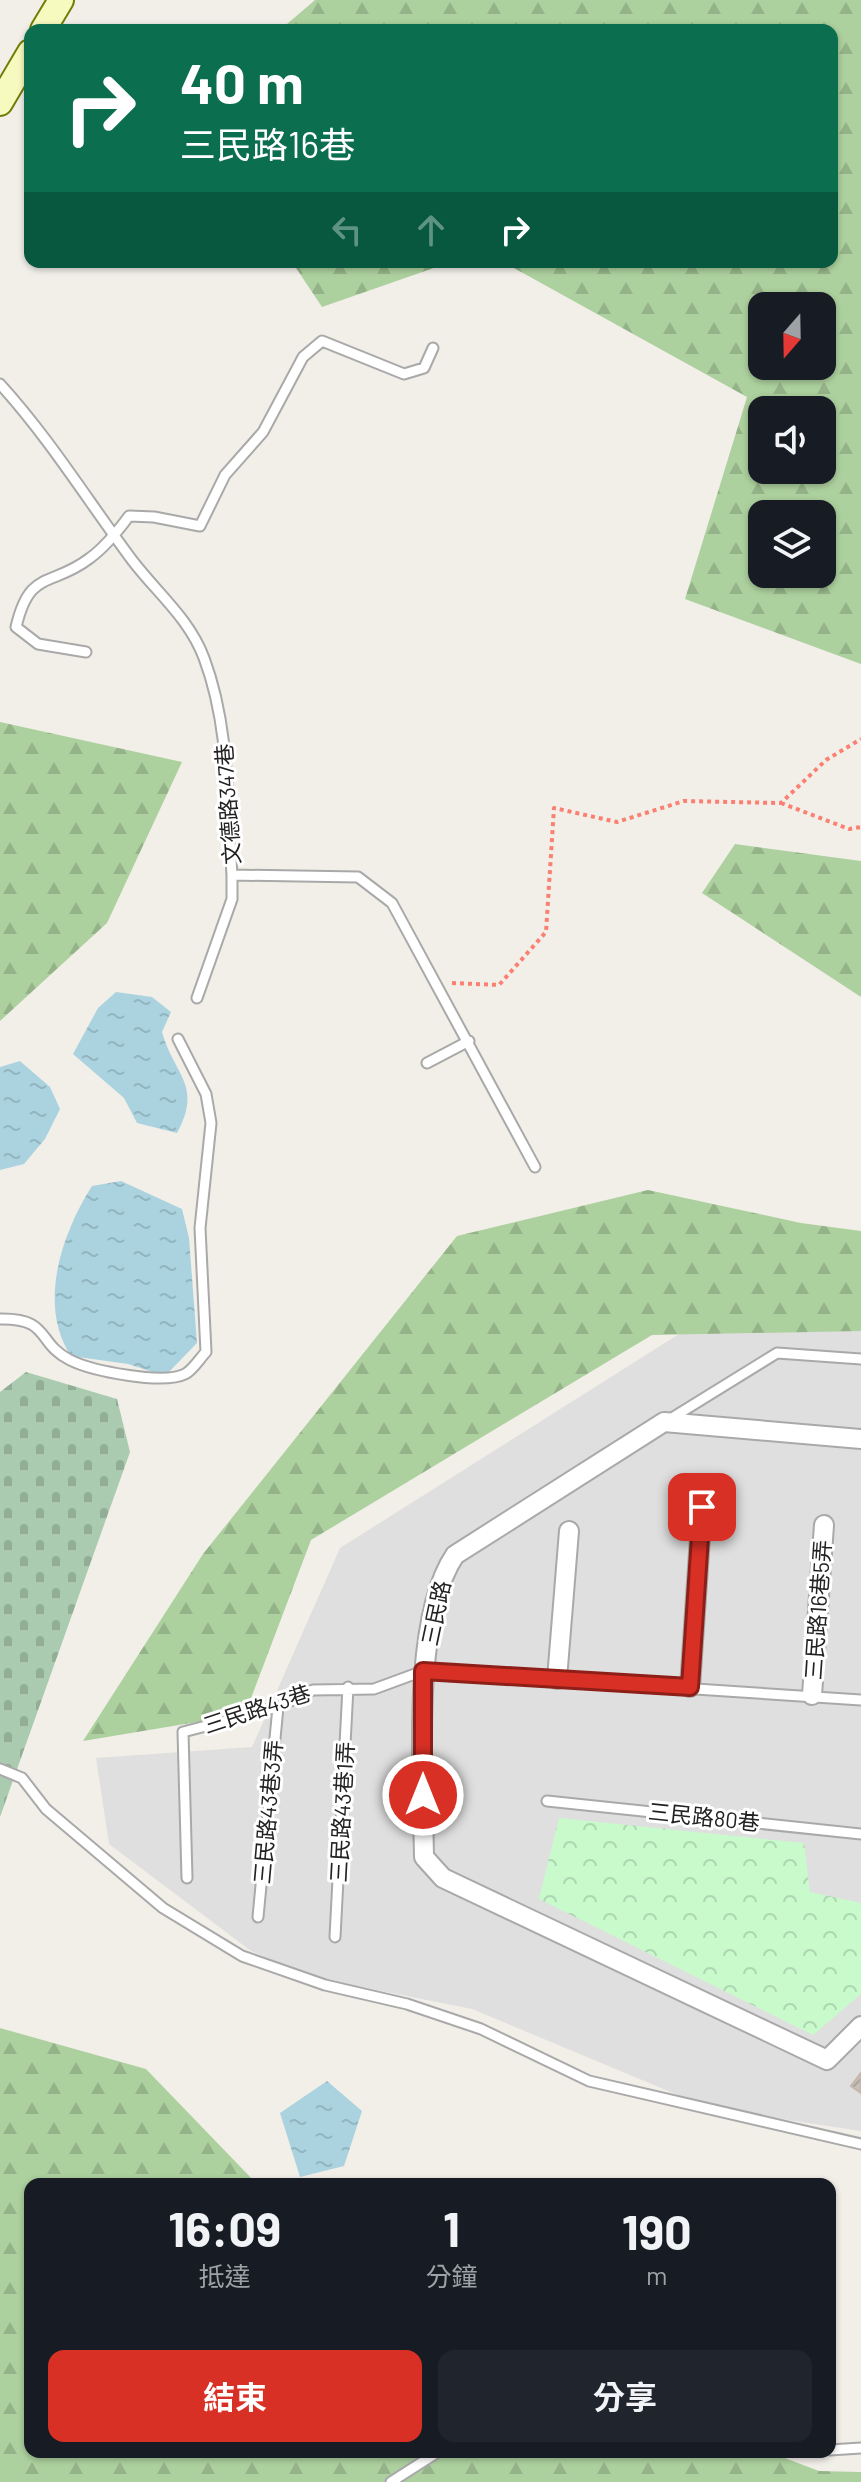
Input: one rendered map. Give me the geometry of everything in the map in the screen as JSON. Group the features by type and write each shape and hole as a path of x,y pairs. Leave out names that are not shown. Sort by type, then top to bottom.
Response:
{"main road":[{"path":"47,24 61,0"},
{"path":"0,103 24,62"}],"street":[{"path":"664,1422 861,1439"},
{"name":"三民路","path":"664,1422 455,1555 443,1572 423,1671 424,1857 443,1878 827,2060 861,2026"},
{"path":"690,1687 702,1507"},
{"name":"三民路16巷5弄","path":"812,1695 824,1525"},
{"path":"557,1679 569,1531"}],"lane":[{"path":"86,652 38,644 16,627 22,603 39,580 66,574 91,558 129,516 154,517 200,526 225,475 263,432 303,357 322,341 404,374 424,368 433,348"},
{"name":"文德路347巷","path":"0,384 36,423 115,535 190,626 204,658 223,725 232,875 358,877 392,903 535,1167"},
{"path":"197,998 232,899 232,875"},
{"path":"0,1319 21,1319 40,1328 54,1347 70,1360 159,1380 186,1374 206,1352 200,1228 211,1123 206,1094 178,1039"},
{"path":"427,1063 469,1041"},
{"path":"664,1422 777,1353 861,1359"},
{"path":"423,1671 861,1700"},
{"name":"三民路43巷","path":"187,1878 183,1732 278,1707 313,1690 348,1687 374,1689 423,1671"},
{"name":"三民路43巷1弄","path":"335,1937 348,1687"},
{"name":"三民路43巷3弄","path":"258,1917 278,1707"},
{"path":"0,1769 22,1778 56,1818 163,1908 242,1956 325,1985 407,2004 481,2029 589,2081 861,2144"},
{"name":"三民路80巷","path":"547,1801 861,1834"},
{"path":"836,2450 861,2448"},
{"path":"391,2482 429,2458"}],"path":[{"path":"781,803 826,760 861,739"},
{"path":"434,982 499,985 546,932 554,808 617,822 684,801 781,803 849,829 861,827"}],"shaded area":[{"path":"725,1305 861,1314 861,2131 709,2108 472,2009 316,1978 251,1951 109,1844 96,1758 252,1747 340,1548"}],"green space":[{"path":"315,0 861,0 861,664 685,599 747,397 514,268 838,268 838,24 287,24"},
{"path":"296,268 434,268 322,307"},
{"path":"0,722 182,762 107,923 0,1021"},
{"path":"735,844 861,861 861,997 702,893"},
{"path":"648,1190 801,1223 861,1231 861,1331 652,1335 311,1540 245,1714 83,1741 203,1554 457,1236"},
{"path":"26,1372 117,1399 130,1452 0,1817 0,1392"},
{"path":"559,1818 804,1843 810,1892 861,1903 861,1994 813,2035 539,1899"},
{"path":"0,2028 146,2069 251,2178 24,2178 24,2458 785,2458 819,2471 861,2472 861,2482 0,2482"}],"water":[{"path":"116,992 152,997 171,1012 162,1032 187,1091 184,1117 177,1133 137,1123 124,1098 73,1054 98,1008"},
{"path":"20,1061 50,1087 60,1109 45,1139 24,1164 0,1170 0,1067"},
{"path":"121,1181 182,1209 189,1238 197,1343 165,1376 128,1364 71,1356 61,1336 56,1315 58,1270 71,1225 92,1186"},
{"path":"327,2081 362,2111 344,2166 300,2177 280,2113"}],"building":[{"path":"861,2073 861,2093 851,2086"}],"route":[{"path":"423,1795 423,1671 690,1687 702,1507"}]}
